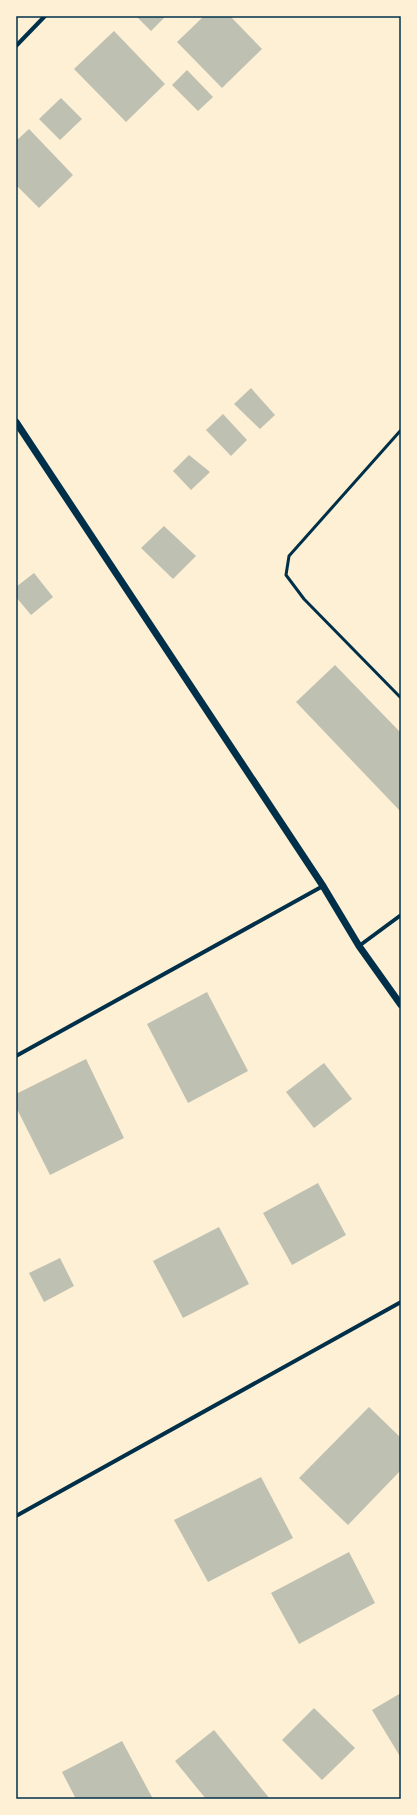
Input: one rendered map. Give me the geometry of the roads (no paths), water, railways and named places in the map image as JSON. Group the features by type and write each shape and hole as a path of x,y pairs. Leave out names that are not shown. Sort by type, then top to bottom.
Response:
{"street":[{"path":"16,46 45,16"},
{"path":"16,422 323,886 359,946 401,1004"},
{"path":"16,1056 323,886"},
{"path":"359,946 401,915"},
{"path":"16,1516 401,1302"}],"lane":[{"path":"401,430 289,556 286,575 304,599 401,698"}]}
